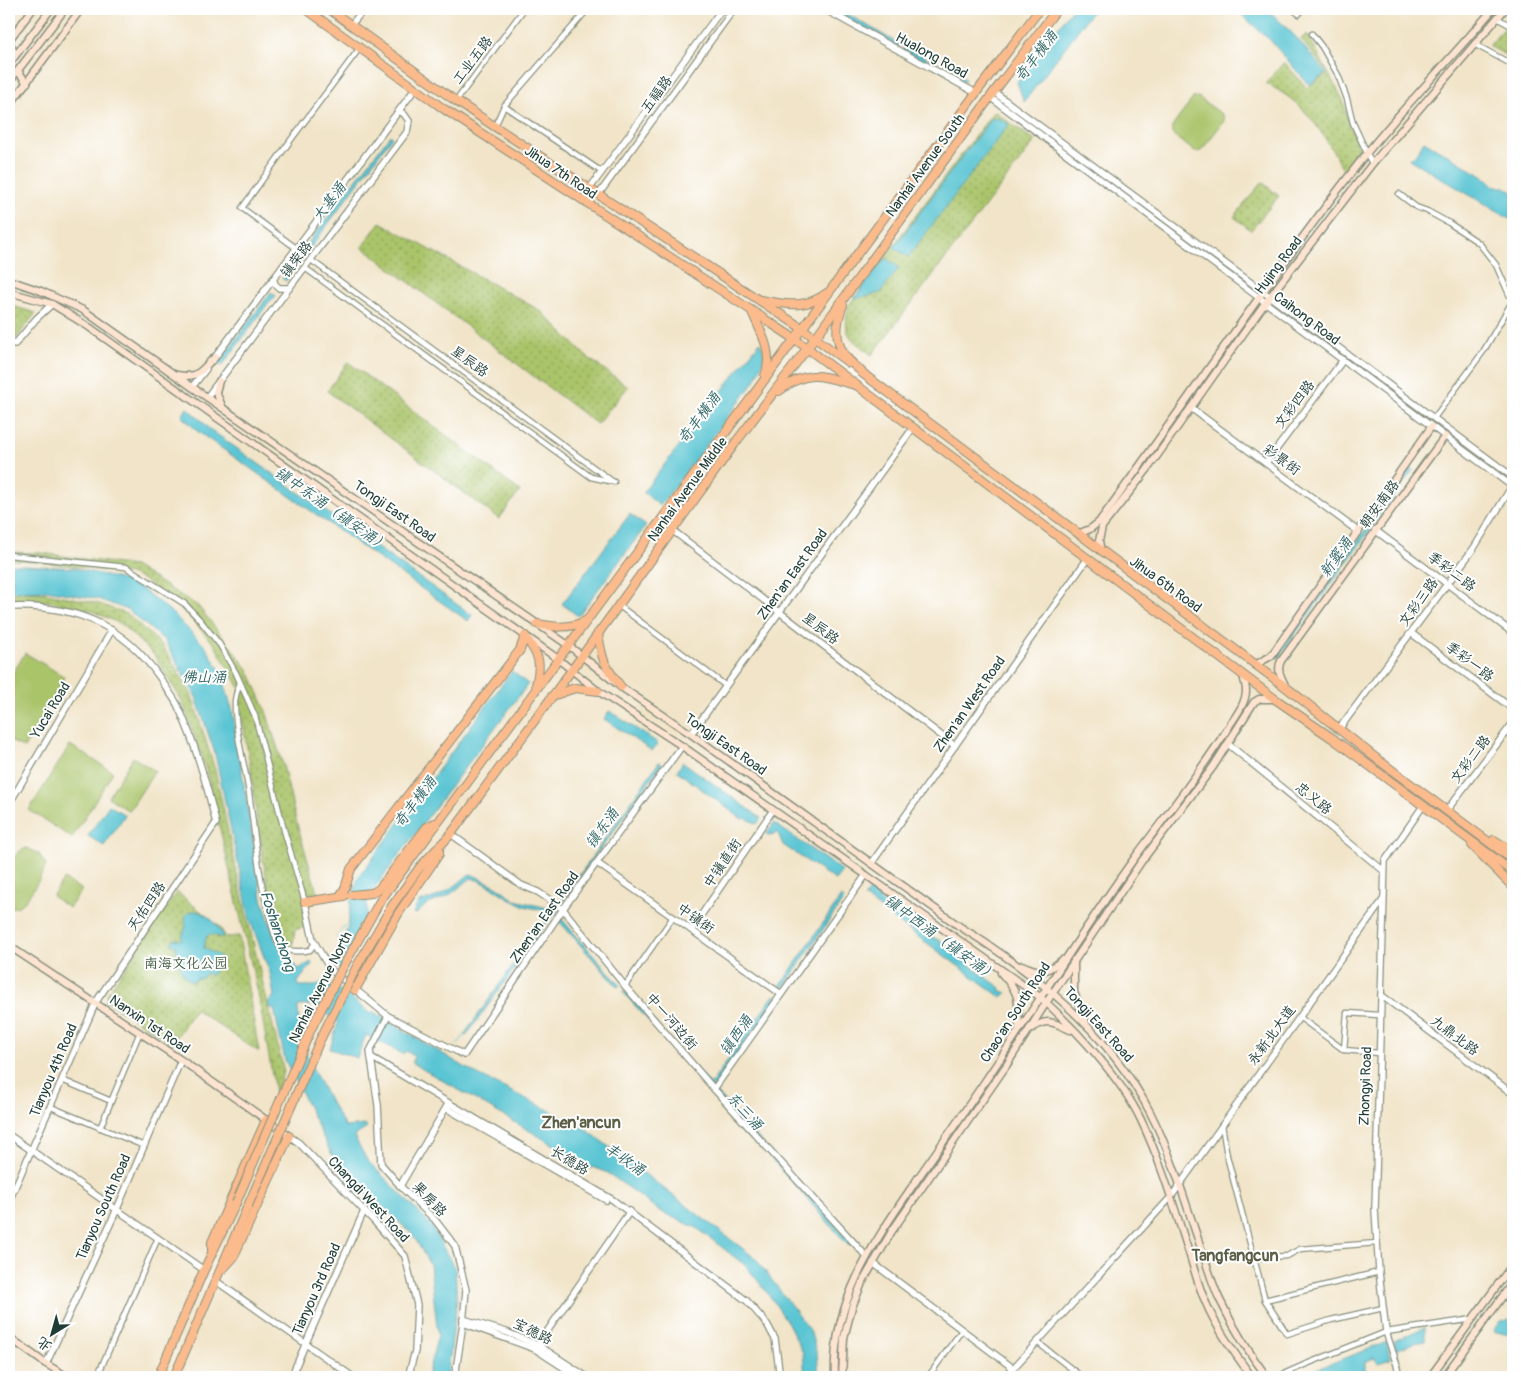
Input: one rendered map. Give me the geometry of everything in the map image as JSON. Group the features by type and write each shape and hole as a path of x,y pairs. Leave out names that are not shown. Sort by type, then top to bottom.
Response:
{"main road":[{"path":"15,55 9,40 33,9"},
{"path":"9,64 51,9"},
{"path":"9,82 65,9 72,22"},
{"path":"9,106 81,9"},
{"name":"Jihua 7th Road","path":"306,9 415,89 806,348"},
{"name":"Jihua 7th Road","path":"330,9 456,101 802,329"},
{"name":"Nanhai Avenue South","path":"802,329 1040,9"},
{"name":"Nanhai Avenue South","path":"815,338 992,94 1057,9"},
{"name":"Hujing Road","path":"1078,534 1090,529 1099,522 1258,297 1367,154 1493,9"},
{"name":"Hujing Road","path":"1101,552 1099,541 1102,527 1147,470 1270,296 1372,164 1504,9"},
{"path":"18,71 26,83"},
{"name":"Tongji East Road","path":"9,280 65,300 83,310 207,398 223,407 568,645 621,687 692,734 871,864 959,926 1010,959 1053,992 1086,1025 1127,1074 1150,1111 1180,1185 1219,1298 1249,1353 1267,1377"},
{"path":"760,300 784,304 805,304 820,298 832,289"},
{"name":"Tongji East Road","path":"9,292 52,304 89,327 558,658 598,691 682,746 1040,997 1118,1081 1140,1118 1155,1151 1206,1303 1238,1359 1252,1377"},
{"path":"848,292 836,331 844,354 866,376"},
{"path":"752,312 767,344 769,359 760,387"},
{"name":"Jihua 6th Road","path":"802,329 1286,688 1513,860"},
{"name":"Nanhai Avenue Middle","path":"568,645 802,329"},
{"name":"Nanhai Avenue Middle","path":"582,656 730,450 815,338"},
{"name":"Jihua 6th Road","path":"806,348 1275,699 1332,738 1513,872"},
{"path":"176,375 196,376 215,357"},
{"path":"771,396 803,376 813,375 855,385"},
{"path":"219,382 216,392 223,407"},
{"name":"朝安南路","path":"1255,665 1273,653 1431,427"},
{"name":"朝安南路","path":"1281,661 1445,436"},
{"path":"721,439 729,446 730,450"},
{"path":"1403,469 1406,466 1413,465 1416,467 1416,476"},
{"path":"537,624 561,627 577,625 586,620"},
{"path":"598,633 605,666 621,687"},
{"path":"525,636 538,657 540,668 535,689"},
{"path":"340,896 352,869 520,650 525,636"},
{"name":"Nanhai Avenue North","path":"158,1377 311,1030 342,967 380,901 568,645"},
{"path":"1273,653 1270,658 1272,663 1276,664 1281,661"},
{"name":"Nanhai Avenue North","path":"174,1377 320,1040 357,966 392,906 420,867 451,834 582,656"},
{"path":"1281,661 1279,666 1280,675 1286,688"},
{"name":"Chao'an South Road","path":"835,1377 836,1337 845,1304 867,1257 885,1226 1135,858 1207,762 1238,712 1244,698 1246,691 1243,675"},
{"path":"552,696 575,688 598,691"},
{"name":"Chao'an South Road","path":"842,1377 844,1338 856,1299 873,1262 892,1231 1006,1066 1025,1034 1141,862 1213,767 1254,702 1259,699 1275,699"},
{"path":"306,902 340,896 372,894 379,889 427,827 437,822"},
{"path":"1468,826 1513,852"},
{"path":"1463,834 1513,887"},
{"path":"355,990 398,914 440,854 439,846"},
{"name":"Nanxin 1st Road","path":"9,946 96,1002 289,1136"},
{"path":"1010,959 1043,972 1049,970 1067,956"},
{"path":"1074,960 1074,993 1083,1012 1086,1025"},
{"path":"992,963 1017,994 1019,1030"},
{"path":"1025,1034 1042,1022 1052,1022 1075,1033"},
{"path":"211,1255 212,1242 266,1120"},
{"path":"220,1272 233,1258 289,1136"},
{"path":"1430,1377 1513,1264"},
{"path":"1444,1377 1511,1291 1513,1282"},
{"path":"9,1337 46,1364 68,1377"},
{"path":"46,1364 59,1377"}],"street":[{"path":"351,25 364,9"},
{"name":"工业五路","path":"456,101 524,9"},
{"path":"495,126 504,106 588,9"},
{"name":"五福路","path":"590,188 722,9"},
{"name":"五福路","path":"599,194 734,9"},
{"name":"Hualong Road","path":"824,9 976,93"},
{"path":"1292,9 1299,14"},
{"path":"1497,18 1513,27"},
{"path":"1312,34 1338,75 1353,122 1372,164"},
{"path":"1474,44 1513,65"},
{"path":"296,248 242,208 360,49"},
{"name":"镇荣路","path":"192,387 415,89"},
{"name":"Caihong Road","path":"992,94 1003,99 1018,114 1265,303 1512,486"},
{"name":"Caihong Road","path":"992,94 998,104 1018,114 1164,217 1513,476"},
{"path":"504,106 602,172"},
{"name":"镇荣路","path":"207,398 407,132 409,121 399,111"},
{"path":"1399,194 1416,207 1449,223 1479,243 1496,265 1513,302 1483,352 1431,427"},
{"name":"星辰路","path":"304,268 591,478 614,482 311,260"},
{"path":"273,279 279,288 290,288"},
{"path":"9,342 15,344 36,319 52,304"},
{"name":"文彩四路","path":"1266,463 1343,360"},
{"name":"彩景街","path":"1191,408 1359,532"},
{"path":"1436,420 1445,436"},
{"name":"Zhen'an East Road","path":"692,734 913,428"},
{"name":"文彩三路","path":"1339,729 1474,548 1512,486"},
{"name":"星辰路","path":"672,530 955,746"},
{"name":"季彩二路","path":"1376,530 1513,633"},
{"path":"9,554 126,567 185,604 220,645 240,682 255,716 284,830 306,902 315,943 330,969 388,1016"},
{"name":"Zhen'an West Road","path":"871,864 1088,558"},
{"path":"618,605 726,686"},
{"path":"9,607 28,606 61,610 92,620 112,630"},
{"name":"Yucai Road","path":"9,804 112,630"},
{"name":"天佑四路","path":"96,1002 216,823 196,748 176,702 152,667 136,648 112,630"},
{"name":"季彩一路","path":"1411,633 1513,709"},
{"path":"240,682 235,700 237,725 248,785 263,893 274,932 280,944 287,950 301,952 310,950 315,943"},
{"name":"文彩二路","path":"1447,810 1513,723"},
{"name":"忠义路","path":"1228,744 1384,870"},
{"name":"Zhen'an East Road","path":"388,1016 464,1055 563,909 682,746"},
{"name":"Zhongyi Road","path":"1401,1377 1387,1334 1379,1272 1375,1210 1384,861 1423,806"},
{"name":"中镇直街","path":"691,930 773,810"},
{"name":"中一河边街","path":"451,834 521,885 538,892 563,909 624,986 714,1089 867,1257"},
{"name":"中镇街","path":"597,863 781,994"},
{"path":"714,1089 866,875"},
{"name":"永新北大道","path":"1005,1377 1171,1197 1383,900"},
{"path":"624,986 673,917"},
{"name":"九鼎北路","path":"1381,995 1513,1094"},
{"name":"Tianyou 4th Road","path":"9,1201 96,1002"},
{"path":"1344,1050 1347,1013 1379,1016"},
{"name":"果房路","path":"388,1016 370,1050 378,1105 381,1164 400,1186 435,1220 455,1246 466,1290 455,1377"},
{"path":"1299,1017 1344,1050 1379,1053"},
{"path":"100,1128 140,1032"},
{"name":"长德路","path":"371,1057 448,1106 630,1213 747,1300 767,1324 775,1339 780,1370 778,1377"},
{"name":"Tianyou South Road","path":"46,1364 117,1209 181,1060"},
{"path":"62,1080 111,1101"},
{"path":"400,1186 448,1106"},
{"path":"50,1107 144,1146"},
{"path":"1222,1125 1227,1156 1265,1300 1287,1334 1331,1320 1383,1308"},
{"path":"9,1135 204,1270"},
{"name":"Changdi West Road","path":"289,1136 299,1143 405,1256 417,1305 415,1351 408,1377"},
{"name":"Tianyou 3rd Road","path":"291,1377 364,1211"},
{"path":"538,1348 630,1213"},
{"path":"96,1377 158,1238"},
{"path":"1253,1258 1287,1256 1300,1249 1377,1243"},
{"path":"867,1257 1013,1368"},
{"path":"1265,1300 1379,1272"},
{"path":"216,1281 353,1377"},
{"path":"1277,1377 1387,1334 1473,1319"},
{"name":"宝德路","path":"463,1321 506,1332 538,1348 587,1377"},
{"path":"928,1377 962,1330"},
{"path":"1037,1342 1082,1377"},
{"name":"宝德路","path":"538,1348 578,1377"}],"green space":[{"path":"1505,27 1513,31 1513,59 1489,46"},
{"path":"1307,34 1343,100 1349,124 1361,151 1344,171 1323,135 1304,110 1293,100 1266,83 1284,62 1307,88 1328,73 1301,39"},
{"path":"1198,97 1223,115 1224,121 1201,151 1195,152 1172,134 1172,127 1193,98"},
{"path":"994,111 1035,141 872,355 849,335 846,324 848,306"},
{"path":"1262,182 1279,196 1251,230 1234,217"},
{"path":"380,222 541,311 586,356 628,387 597,424 362,247"},
{"path":"9,305 36,313 14,341 9,337"},
{"path":"348,362 520,491 499,519 327,391"},
{"path":"9,552 41,553 134,566 198,606 248,669 265,708 283,765 296,820 318,895 303,900 307,926 295,930 292,950 281,943 270,900 239,700 240,688 214,644 187,614 144,580 130,574 37,561 9,560"},
{"path":"9,593 47,593 97,603 127,614 162,645 191,694 215,770 239,883 284,1072 275,1092 258,993 207,773 182,701 154,655 121,624 92,611 47,601 9,601"},
{"path":"25,653 65,677 24,748 9,740 9,680"},
{"path":"70,745 113,772 72,838 29,810"},
{"path":"133,757 155,771 129,811 108,797"},
{"path":"27,848 39,854 46,865 39,881 27,898 19,906 9,907 8,882 11,865 19,852"},
{"path":"64,879 82,890 69,908 52,896"},
{"name":"南海文化公园","path":"177,892 219,926 226,937 239,936 259,1052 195,1009 172,1044 106,1001 107,994"}],"water":[{"path":"830,9 839,9 899,44 898,47"},
{"path":"1072,9 1094,9 1024,102 1017,82"},
{"path":"1235,9 1267,9 1295,36 1326,73 1309,85 1270,40"},
{"path":"904,46 964,78 965,81 963,82 903,50"},
{"path":"998,118 1009,124 908,257 894,247 990,119"},
{"path":"390,135 392,137 286,281 282,278 284,275"},
{"path":"1424,141 1489,180 1493,186 1501,188 1503,186 1513,192 1513,221 1409,159 1415,155"},
{"path":"886,258 899,268 880,293 854,299"},
{"path":"271,292 276,296 269,302 222,366 218,363"},
{"path":"760,342 764,358 755,381 660,506 643,492"},
{"path":"187,408 208,428 472,615 468,621 197,431 182,416"},
{"path":"1410,467 1413,470 1278,658 1275,657"},
{"path":"630,514 646,526 578,616 562,604"},
{"path":"9,564 74,568 127,581 138,586 170,611 205,646 221,672 232,709 262,898 276,942 299,969 311,962 312,964 298,982 299,986 315,986 324,981 353,999 369,1013 373,1012 478,1075 583,1127 755,1258 810,1330 817,1354 819,1377 805,1377 803,1353 788,1323 746,1266 697,1228 661,1212 608,1173 592,1167 589,1169 581,1160 412,1063 414,1056 406,1051 403,1054 366,1035 357,1058 330,1049 338,1022 314,1005 298,1006 302,1039 307,1054 320,1084 345,1127 366,1125 367,1128 354,1136 367,1160 431,1225 455,1269 457,1299 448,1372 446,1377 427,1377 438,1335 430,1265 413,1235 363,1191 356,1192 341,1171 285,1060 274,1009 269,1007 269,1002 274,996 270,973 250,920 215,754 196,697 164,640 128,610 98,599 46,590 9,591"},
{"path":"512,671 528,684 367,898 367,915 342,972 333,963 348,927 351,901 358,878"},
{"path":"609,711 658,743 652,751 604,719"},
{"path":"659,762 662,764 560,905 559,904"},
{"path":"683,762 761,818 757,824 746,818 742,819 677,771"},
{"path":"109,805 125,815 104,846 88,836"},
{"path":"774,823 842,871 835,880 783,845 778,833 766,834"},
{"path":"471,874 498,887 515,900 552,909 557,906 559,908 525,954 523,952 548,917 542,910 513,901 479,880 471,878 448,896 426,905 416,914 413,913 419,902 434,898"},
{"path":"870,890 885,905 902,914 916,930 941,941 956,955 1001,988 1000,990 1007,993 1002,998 864,897"},
{"path":"841,897 844,899 783,988 780,986"},
{"path":"194,911 212,920 223,938 211,934 207,936 204,948 221,957 212,975 210,976 210,974 206,973 202,978 192,982 184,975 176,946 171,944 174,939 181,940 186,926 185,917 189,912"},
{"path":"560,917 620,985 618,987 558,920"},
{"path":"521,954 523,957 466,1036 464,1035"},
{"path":"625,990 852,1243 849,1246 623,992"},
{"path":"774,995 777,997 714,1087 711,1084"},
{"path":"1500,1321 1513,1321 1513,1336 1493,1331"},
{"path":"1425,1327 1425,1341 1413,1343 1396,1350 1394,1341"},
{"path":"1387,1342 1390,1359 1379,1363 1374,1358 1365,1362 1365,1371 1350,1377 1296,1377"}],"waterway":[{"name":"奇丰横涌","path":"336,938 344,926 349,924"},
{"name":"镇东涌","path":"457,1045 464,1036"}],"district":[{"name":"Zhen'ancun","path":"581,1122"},
{"name":"Tangfangcun","path":"1235,1255"}],"water label":[{"name":"大基涌","path":"329,202"},
{"name":"镇中东涌（镇安涌）","path":"332,509"},
{"name":"新窦涌","path":"1336,557"},
{"name":"佛山涌","path":"204,677"},
{"name":"Foshanchong","path":"278,931"},
{"name":"镇中西涌（镇安涌）","path":"941,938"},
{"name":"镇西涌","path":"736,1035"},
{"name":"东三涌","path":"745,1111"},
{"name":"丰收涌","path":"625,1159"}]}
